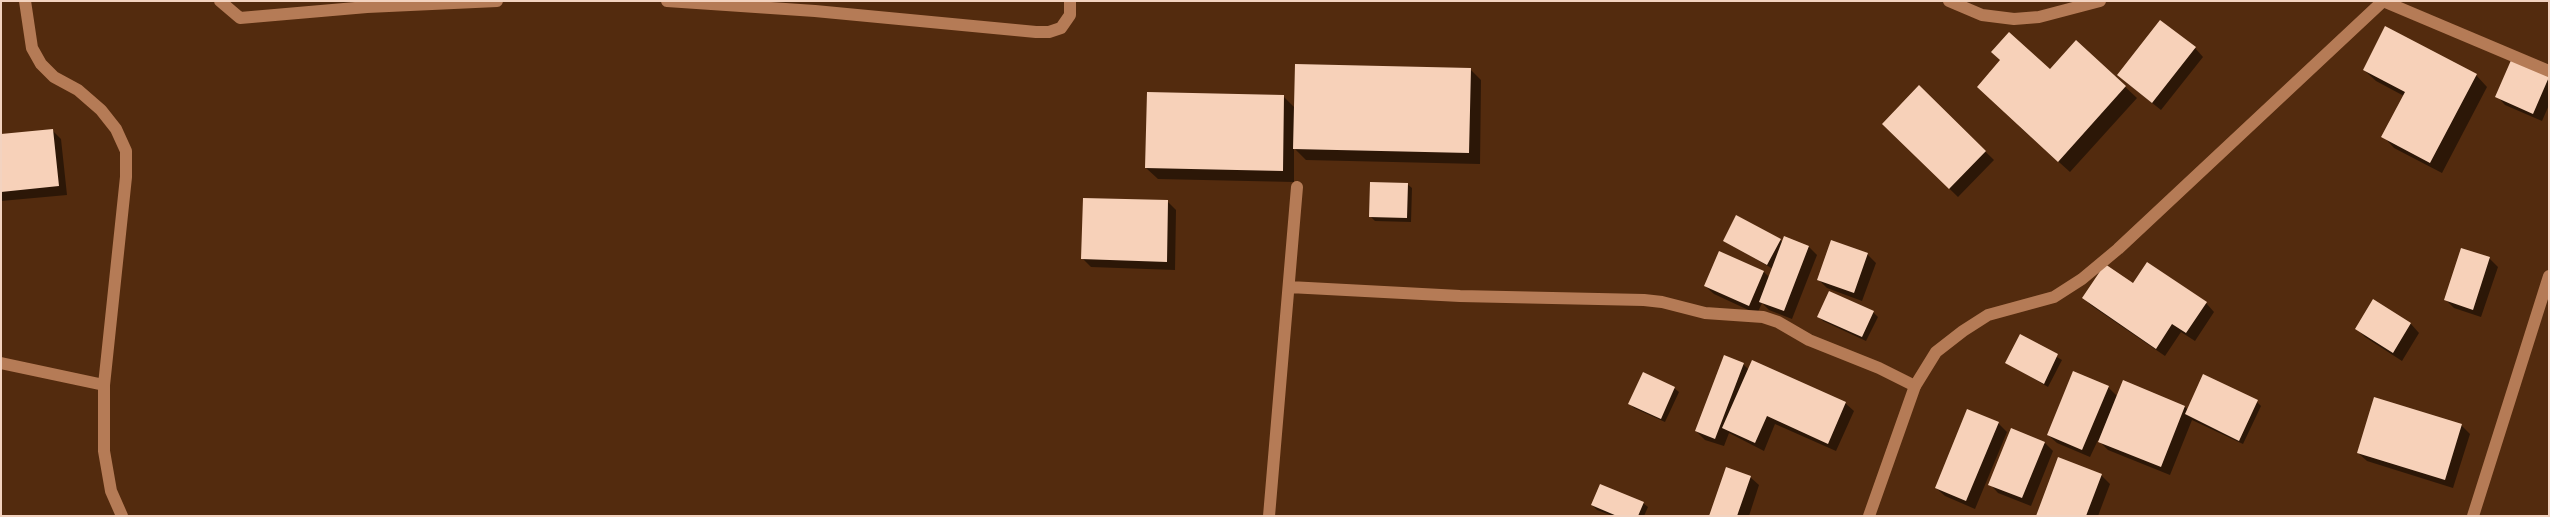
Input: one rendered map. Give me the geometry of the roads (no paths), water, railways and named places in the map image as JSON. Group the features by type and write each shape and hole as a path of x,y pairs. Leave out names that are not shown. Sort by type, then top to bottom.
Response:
{"street":[{"path":"25,1 32,48 41,64 54,77 78,90 101,110 116,129 126,151 126,177 104,385 104,451 111,491 122,516"},
{"path":"220,1 240,18 367,8 497,1"},
{"path":"667,1 815,11 1049,32 1061,28 1067,20 1070,1"},
{"path":"1949,1 1982,15 2014,19 2039,17 2100,1"},
{"path":"1869,516 1915,386 1936,352 1988,315 2054,297 2082,279 2118,250 2383,1 2549,71"},
{"path":"1270,516 1297,187"},
{"path":"2472,516 2549,277"},
{"path":"1289,287 1469,296 1644,300 1662,302 1705,312 1763,317 1778,322 1809,340 1879,368 1915,386"},
{"path":"1,362 104,385"}]}
